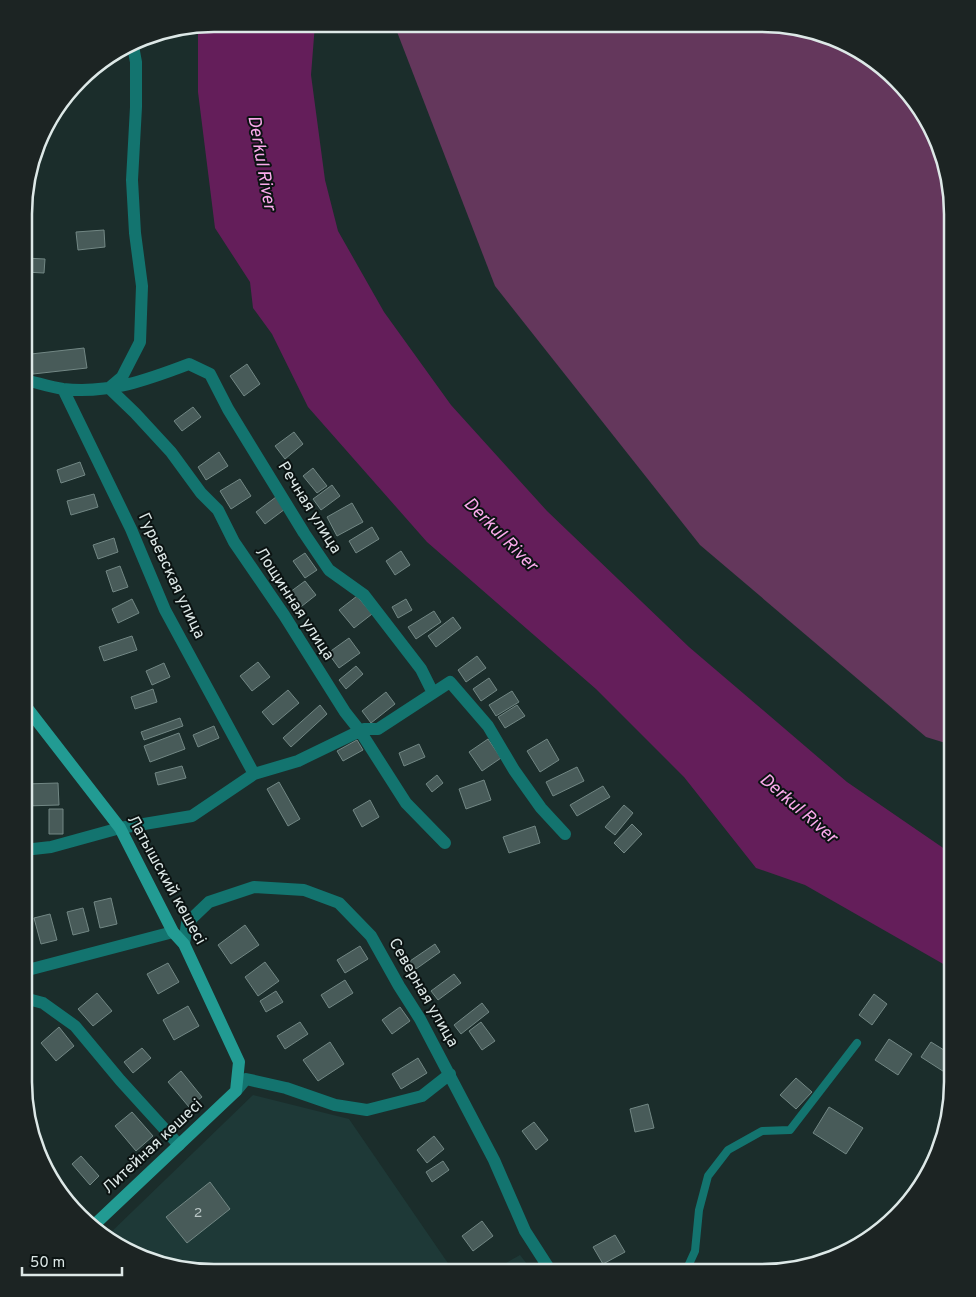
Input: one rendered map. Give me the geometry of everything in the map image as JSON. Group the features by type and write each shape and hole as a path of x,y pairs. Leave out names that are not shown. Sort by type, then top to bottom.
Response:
{"street":[{"path":"32,382 63,389 109,388 122,377 140,342 142,286 135,233 132,180 136,108 136,62 134,51"},
{"name":"Речная улица","path":"109,388 139,382 189,364 210,374 228,409 304,533 329,570 364,595 421,669 433,693"},
{"name":"Лощинная улица","path":"109,388 159,439 201,493 218,510 234,542 284,615 345,712 406,803 445,843"},
{"name":"Гурьевская улица","path":"63,389 131,529 165,610 254,774"},
{"path":"32,849 50,847 120,828 192,816 254,774 298,761 364,730 378,729 450,682 488,726 514,770 541,808 565,834"},
{"name":"Латышский көшесі","path":"32,718 120,828 173,932 184,944 239,1062 236,1091"},
{"name":"Северная улица","path":"184,944 187,922 209,902 254,887 304,890 340,903 370,936 420,1019 494,1160 525,1231 546,1264"},
{"path":"32,969 173,932"},
{"path":"32,1000 43,1003 75,1026 120,1080 179,1145"},
{"path":"236,1091 246,1079 286,1088 335,1105 367,1110 422,1096 450,1074"},
{"name":"Литейная көшесі","path":"97,1221 236,1091"}],"lane":[{"path":"690,1264 696,1251 698,1210 708,1176 728,1150 762,1131 790,1130 857,1043"}],"shaded area":[{"path":"397,32 761,32 785,34 820,42 842,51 863,63 890,86 913,113 930,145 940,179 944,215 944,743 926,737 700,545 495,286"},
{"path":"253,1095 349,1119 449,1264 191,1263 145,1251 111,1232"},
{"path":"520,1255 527,1264 504,1264"}],"water":[{"name":"Derkul River","path":"314,32 311,75 325,180 338,231 384,312 451,405 547,511 689,647 847,782 944,849 944,964 805,885 756,868 684,777 596,689 427,542 308,407 272,334 253,308 250,282 215,228 198,92 198,33"}],"building":[{"path":"104,230 105,247 78,250 76,232"},
{"path":"32,258 45,259 44,273 32,272"},
{"path":"84,348 87,368 33,374 32,354"},
{"path":"247,364 260,384 244,396 230,376"},
{"path":"193,407 201,417 182,431 174,421"},
{"path":"294,432 303,444 285,459 275,446"},
{"path":"219,452 228,466 206,480 198,467"},
{"path":"80,462 85,475 61,483 57,470"},
{"path":"313,468 327,486 317,493 303,476"},
{"path":"240,479 251,496 231,509 220,491"},
{"path":"332,485 340,496 321,510 313,499"},
{"path":"94,494 98,507 71,515 67,501"},
{"path":"276,497 285,509 265,524 256,512"},
{"path":"352,503 363,522 337,536 327,517"},
{"path":"372,527 379,539 356,553 349,541"},
{"path":"114,538 118,552 98,559 93,545"},
{"path":"401,551 410,565 395,575 386,561"},
{"path":"305,553 317,570 305,578 293,561"},
{"path":"120,566 128,587 113,592 106,571"},
{"path":"305,581 316,595 297,610 286,595"},
{"path":"357,596 372,614 354,628 339,610"},
{"path":"132,599 139,613 118,623 112,609"},
{"path":"406,599 412,610 398,618 392,607"},
{"path":"434,611 441,622 416,639 408,627"},
{"path":"453,617 461,628 436,647 428,636"},
{"path":"132,636 137,650 104,661 99,647"},
{"path":"349,638 360,653 339,668 328,653"},
{"path":"477,656 486,668 466,682 458,670"},
{"path":"258,662 270,677 252,691 240,676"},
{"path":"164,663 170,677 152,685 146,671"},
{"path":"356,666 363,674 346,689 339,680"},
{"path":"489,678 497,690 481,701 473,689"},
{"path":"153,689 157,702 135,709 131,697"},
{"path":"288,690 299,703 273,725 262,712"},
{"path":"512,691 519,702 496,716 489,705"},
{"path":"386,692 395,704 371,723 362,711"},
{"path":"320,705 327,714 291,747 283,738"},
{"path":"517,705 525,716 505,728 498,717"},
{"path":"180,718 183,726 144,740 141,732"},
{"path":"214,726 219,738 198,747 193,735"},
{"path":"179,733 185,749 150,762 144,746"},
{"path":"488,739 501,758 482,771 469,752"},
{"path":"547,739 559,760 540,772 527,751"},
{"path":"357,740 363,750 343,761 337,751"},
{"path":"419,744 425,757 404,766 399,753"},
{"path":"182,766 186,778 158,785 155,773"},
{"path":"577,767 584,781 553,796 546,782"},
{"path":"437,775 443,783 432,792 426,784"},
{"path":"484,780 491,800 466,809 459,789"},
{"path":"279,782 300,819 288,826 267,789"},
{"path":"58,783 59,805 32,806 32,784"},
{"path":"603,786 610,797 577,816 570,805"},
{"path":"370,800 379,817 362,827 353,810"},
{"path":"624,805 633,813 615,835 605,827"},
{"path":"49,809 63,809 63,834 49,834"},
{"path":"632,824 642,834 624,853 614,843"},
{"path":"535,826 540,843 509,853 503,837"},
{"path":"111,898 117,924 100,928 94,902"},
{"path":"83,908 89,931 73,935 67,912"},
{"path":"50,914 57,940 41,944 34,918"},
{"path":"245,925 259,945 231,964 218,945"},
{"path":"435,944 440,952 416,969 410,961"},
{"path":"360,946 368,959 345,973 337,960"},
{"path":"265,962 279,981 258,996 245,977"},
{"path":"168,963 179,982 158,994 147,974"},
{"path":"454,974 461,983 438,1000 431,991"},
{"path":"345,980 353,993 329,1008 321,995"},
{"path":"276,991 283,1002 266,1012 260,1001"},
{"path":"97,993 112,1011 93,1026 78,1009"},
{"path":"874,994 887,1004 872,1025 859,1015"},
{"path":"482,1003 489,1012 461,1034 454,1025"},
{"path":"188,1006 199,1026 174,1040 163,1020"},
{"path":"400,1007 410,1021 392,1034 382,1020"},
{"path":"300,1022 308,1034 285,1049 277,1036"},
{"path":"481,1022 495,1041 482,1050 469,1031"},
{"path":"59,1027 74,1046 56,1061 41,1043"},
{"path":"889,1039 912,1054 898,1075 875,1060"},
{"path":"330,1042 344,1064 318,1081 303,1060"},
{"path":"931,1042 944,1050 944,1072 921,1057"},
{"path":"142,1048 151,1058 133,1073 124,1062"},
{"path":"418,1058 427,1073 401,1089 392,1074"},
{"path":"181,1071 202,1097 189,1107 168,1082"},
{"path":"796,1078 812,1092 796,1109 780,1095"},
{"path":"648,1104 654,1128 635,1132 630,1109"},
{"path":"829,1107 863,1128 846,1154 813,1133"},
{"path":"132,1112 153,1136 136,1151 115,1126"},
{"path":"534,1122 548,1140 536,1150 522,1131"},
{"path":"434,1136 444,1149 427,1163 417,1150"},
{"path":"81,1156 99,1176 90,1185 72,1164"},
{"path":"443,1161 449,1170 432,1182 426,1172"},
{"path":"210,1182 230,1209 187,1243 166,1217"},
{"path":"482,1221 493,1236 473,1251 462,1236"},
{"path":"615,1235 625,1252 603,1264 593,1247"}]}
